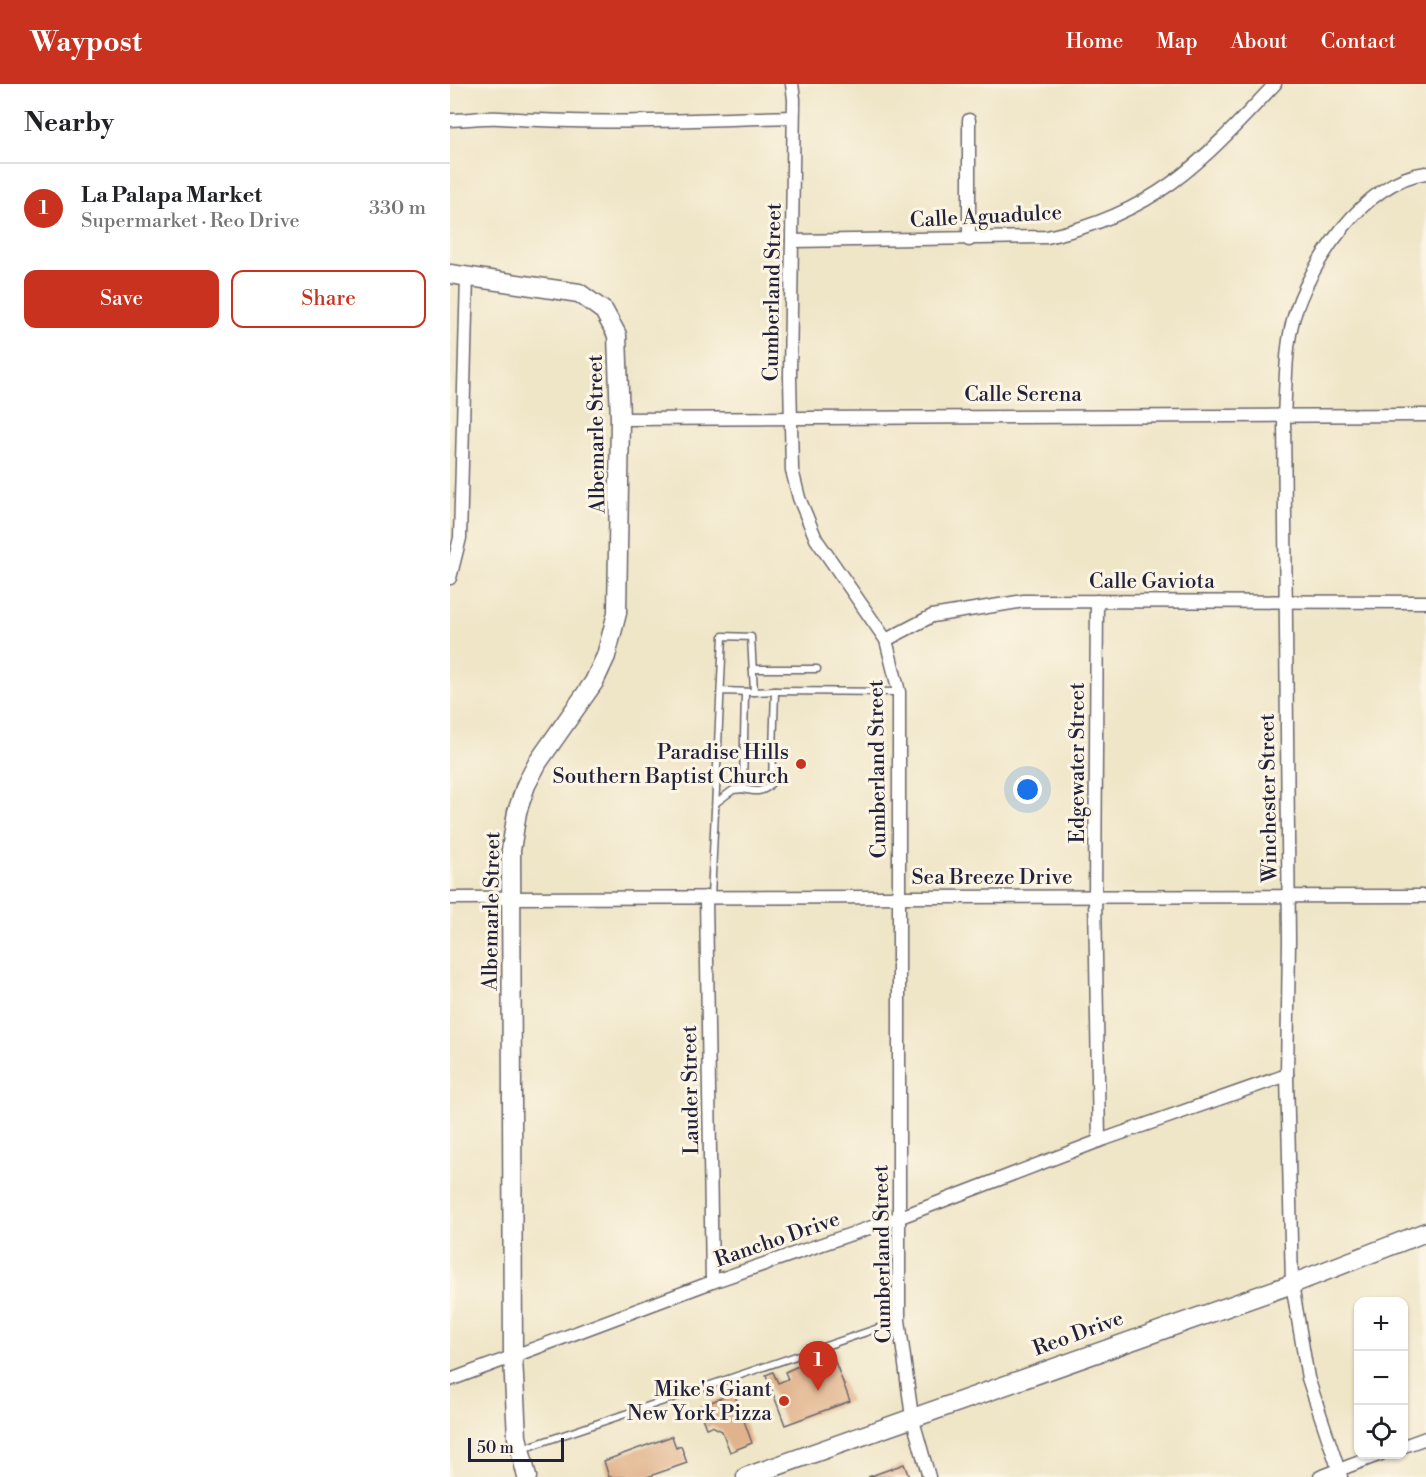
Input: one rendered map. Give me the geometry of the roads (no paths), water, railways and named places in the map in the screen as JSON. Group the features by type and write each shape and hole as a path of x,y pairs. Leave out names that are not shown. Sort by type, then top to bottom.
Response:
{"street":[{"name":"Cumberland Street","path":"792,84 790,418 792,470 799,498 816,539 886,640 899,692 899,1320 912,1417 929,1477"},
{"name":"Calle Aguadulce","path":"792,241 1047,237 1087,228 1121,214 1160,192 1196,165 1275,84"},
{"path":"450,120 499,118 525,121 674,121 793,117"},
{"path":"969,120 969,240"},
{"name":"Winchester Street","path":"1340,1474 1308,1378 1292,1284 1287,1075 1288,896 1284,417 1290,337 1297,308 1317,266 1343,229 1373,199 1396,181 1426,173"},
{"path":"450,578 461,526 459,275"},
{"name":"Albemarle Street","path":"459,275 579,293 604,311 617,335 620,419 617,613 608,649 584,702 538,762 523,793 511,850 513,1358 517,1437 526,1477"},
{"name":"Calle Serena","path":"620,419 1426,415"},
{"name":"Calle Gaviota","path":"886,640 932,615 1024,601 1426,602"},
{"name":"Edgewater Street","path":"1097,601 1095,896 1099,1141"},
{"name":"Sea Breeze Drive","path":"450,898 1426,896"},
{"name":"Lauder Street","path":"708,897 712,1282"},
{"name":"Rancho Drive","path":"450,1380 712,1282 898,1218 1099,1141 1287,1075"},
{"name":"Reo Drive","path":"746,1477 767,1473 912,1417 1292,1284 1426,1232"},
{"path":"1408,1445 1426,1438"},
{"path":"1320,1477 1340,1474 1372,1459"}],"lane":[{"path":"708,897 717,802 723,636 751,637 754,692"},
{"path":"753,669 817,669"},
{"path":"721,691 899,692"},
{"path":"717,802 733,790 758,792 767,789 772,782 775,691"},
{"path":"743,789 745,692"},
{"path":"520,1450 899,1320"}],"place":[{"name":"Paradise Hills Southern Baptist Church","path":"801,764"},
{"name":"La Palapa Market","path":"818,1391"},
{"name":"Mike's Giant New York Pizza","path":"784,1401"}]}
